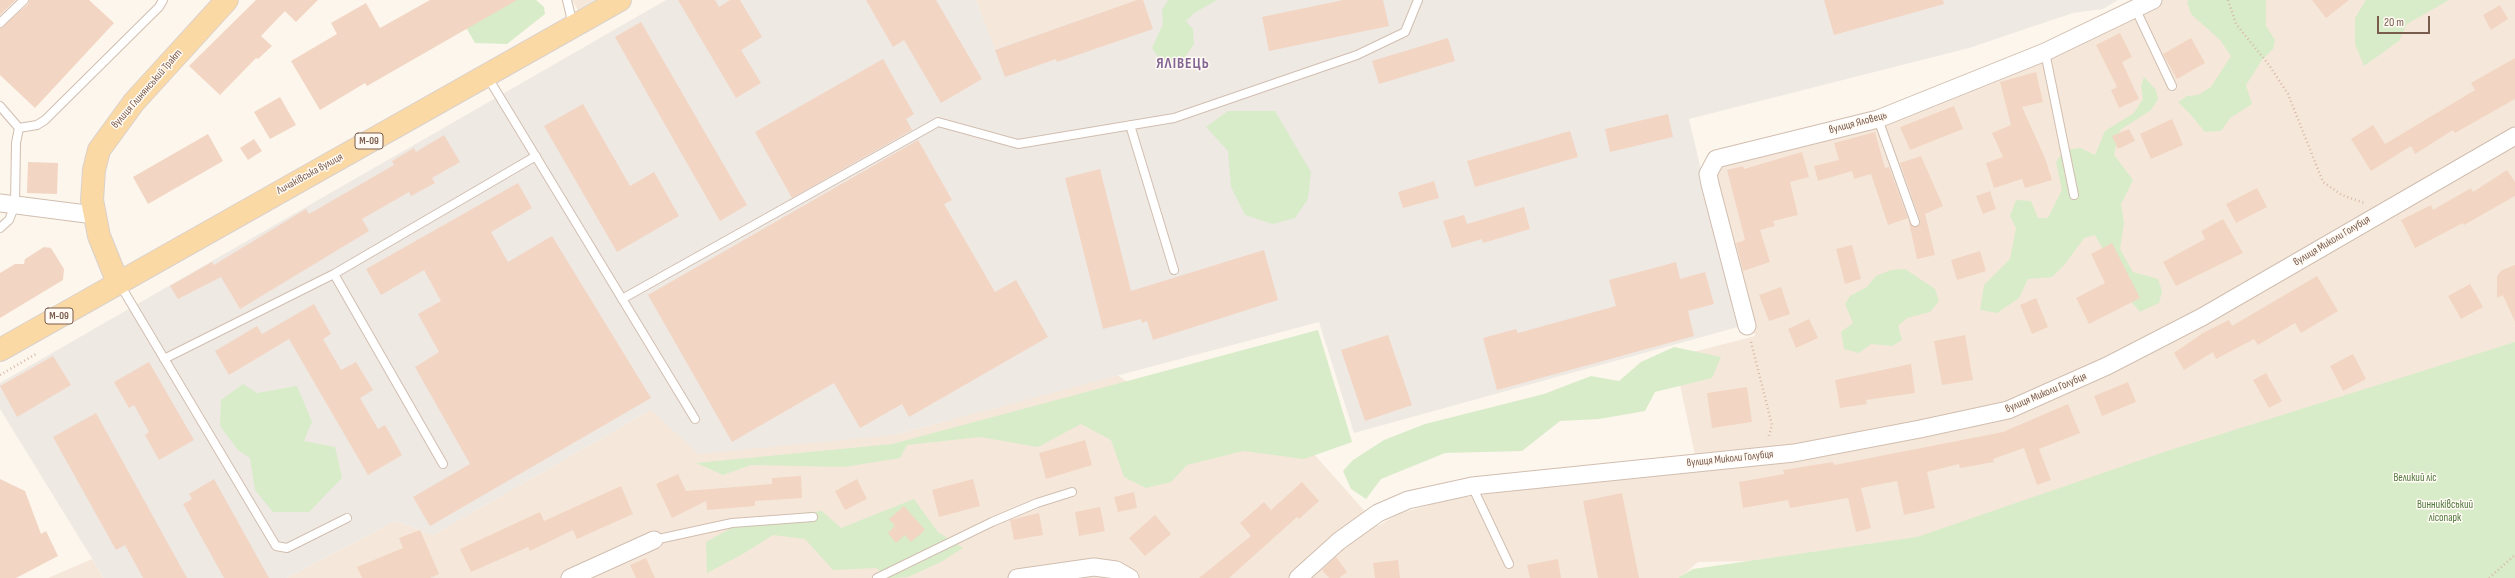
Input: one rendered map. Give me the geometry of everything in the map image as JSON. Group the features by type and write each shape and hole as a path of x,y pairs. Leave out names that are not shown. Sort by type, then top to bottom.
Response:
{"main road":[{"name":"вулиця Глинянський Тракт","path":"118,282 104,250 94,215 91,190 99,150 134,102 227,0"},
{"name":"Личаківська вулиця","path":"0,350 118,282 620,0"}],"street":[{"name":"вулиця Яловець","path":"1747,326 1710,184 1710,167 1716,159 1722,156 1878,119 2045,52 2136,10 2152,0"},
{"name":"вулиця Миколи Голубця","path":"1298,578 1338,541 1378,513 1408,500 1472,486 1801,451 2008,410 2107,366 2202,317 2383,210 2515,136"},
{"path":"8,204 94,215"},
{"path":"570,578 654,540"},
{"path":"1017,578 1094,567 1116,570 1130,578"}],"lane":[{"path":"0,23 24,0"},
{"path":"19,128 37,125 45,120 159,7 163,0"},
{"path":"567,0 573,26"},
{"path":"622,299 938,122 1018,144 1174,118 1357,55 1405,32 1418,0"},
{"path":"2136,10 2172,86"},
{"path":"2045,52 2074,195"},
{"path":"486,75 695,419"},
{"path":"0,106 19,128"},
{"path":"1878,119 1915,222"},
{"path":"1130,125 1174,270"},
{"path":"0,228 9,220 8,204 19,128"},
{"path":"164,359 334,274 536,156"},
{"path":"334,274 443,464"},
{"path":"118,282 276,546 287,548 348,518"},
{"path":"1472,486 1509,564"},
{"path":"877,578 992,522 1037,503 1072,492"},
{"path":"654,540 732,522 813,517"}],"path":[{"path":"2228,0 2236,24 2269,65 2288,94 2323,182 2342,195 2383,210"},
{"path":"1747,326 1772,425 1767,440 1749,457"},
{"path":"2489,578 2515,555"}],"shaded area":[{"path":"572,0 595,0 578,10"},
{"path":"666,0 976,0 995,49 1137,0 2118,0 2103,9 2073,13 1969,48 1689,119 1738,327 1354,433 1319,322 894,435 698,454 651,410 433,535 395,521 287,578 104,578 0,409 0,383"},
{"path":"976,0 1137,0 995,50"},
{"path":"2160,0 2515,0 2515,370 1944,548 1816,560 1698,562 1680,578 287,578 395,521 433,535 651,410 894,435 1118,375 1159,407 1178,458 1305,444 1378,526 1398,514 1446,500 1573,481 1698,469 1674,357 1755,336 1714,179 1715,169 1725,162 1874,127"},
{"path":"92,559 104,578 48,578"}],"green space":[{"path":"476,0 536,0 544,7 545,14 507,44 475,43 464,24"},
{"path":"1168,0 1217,0 1194,13 1186,21 1193,29 1194,44 1185,57 1169,67 1158,57 1152,48 1163,24 1162,10"},
{"path":"2189,0 2266,0 2266,26 2275,40 2273,49 2262,60 2246,85 2252,104 2230,118 2221,131 2205,132 2178,102 2187,96 2198,95 2211,87 2231,56 2220,40 2191,14 2187,2"},
{"path":"2366,0 2449,0 2407,24 2399,41 2364,66 2355,44 2355,18"},
{"path":"2144,77 2156,90 2158,99 2151,110 2120,130 2114,155 2133,180 2121,204 2124,223 2120,249 2133,272 2158,279 2162,291 2159,303 2140,312 2131,301 2095,235 2084,238 2065,264 2052,277 2028,279 2019,298 1997,313 1980,310 1984,285 2010,259 2016,228 2010,216 2016,200 2031,201 2038,218 2048,218 2062,190 2056,162 2064,150 2081,148 2095,155 2105,131 2134,113 2143,99 2141,86"},
{"path":"1228,111 1275,111 1311,172 1308,199 1295,218 1273,224 1245,215 1231,187 1228,151 1206,127"},
{"path":"1905,269 1935,289 1939,301 1930,312 1907,318 1898,326 1902,340 1892,346 1871,344 1859,353 1844,349 1841,332 1853,323 1845,304 1850,296 1867,287 1876,276 1891,270"},
{"path":"1318,330 1352,442 1304,459 1243,451 1187,465 1171,482 1146,488 1124,477 1111,440 1081,424 1038,447 980,437 907,445 900,458 844,467 751,465 723,475 696,463 892,444"},
{"name":"Великий ліс","path":"2515,342 2515,578 1678,578 1693,569 1917,537 2167,451"},
{"path":"1674,347 1721,357 1712,378 1655,392 1645,411 1599,419 1560,421 1522,451 1445,453 1381,479 1366,499 1351,489 1343,471 1353,460 1384,440 1425,424 1544,394 1591,376 1619,381 1641,362"},
{"path":"243,384 257,393 297,386 312,422 304,441 335,447 342,478 309,512 273,512 255,490 250,458 238,450 220,426 221,400"},
{"path":"914,499 938,532 963,548 941,562 908,577 890,578 876,568 833,570 805,539 773,535 741,555 707,573 706,542 749,518 822,511 841,528"}],"building":[{"path":"0,0 16,0 0,15"},
{"path":"29,0 89,0 114,23 35,108 0,75 0,28 28,4"},
{"path":"256,0 318,0 296,22 285,11 261,36 272,46 258,59 256,58 220,95 189,66"},
{"path":"430,0 517,0 367,86 365,83 320,110 291,61 337,34 331,23 366,3 380,28"},
{"path":"678,0 715,0 719,7 730,0 740,0 762,37 741,50 761,83 736,98"},
{"path":"866,0 936,0 982,79 941,103 904,40 893,47"},
{"path":"1137,0 1143,0 1153,29 1057,62 1056,59 1005,77 995,50"},
{"path":"1343,0 1383,0 1389,26 1269,51 1262,17"},
{"path":"1824,0 1943,0 1944,4 1834,35"},
{"path":"2312,0 2349,0 2326,18"},
{"path":"2500,5 2508,19 2491,30 2483,15"},
{"path":"641,22 747,205 720,221 615,37"},
{"path":"2120,33 2132,57 2122,62 2139,99 2119,108 2111,90 2117,87 2096,45"},
{"path":"1448,38 1455,61 1379,84 1372,61"},
{"path":"2191,38 2205,63 2177,79 2163,54"},
{"path":"2515,58 2515,99 2455,133 2453,130 2415,154 2411,146 2371,171 2351,139 2373,125 2385,144 2475,90 2471,83"},
{"path":"883,59 914,114 906,119 912,130 792,198 755,132"},
{"path":"2036,72 2043,102 2022,107 2045,158 2052,180 2025,188 2022,179 1994,188 1986,163 2003,157 1992,133 2011,125 2000,82"},
{"path":"280,97 296,125 270,139 254,112"},
{"path":"583,104 630,186 654,172 679,216 617,252 544,126"},
{"path":"1954,106 1963,129 1910,150 1900,127"},
{"path":"1668,114 1673,137 1610,152 1605,129"},
{"path":"2172,119 2183,145 2151,159 2140,134"},
{"path":"2129,129 2135,141 2118,149 2112,136"},
{"path":"1570,131 1578,157 1475,187 1467,161"},
{"path":"1875,132 1885,168 1889,167 1908,218 1888,225 1871,174 1854,179 1852,171 1818,181 1814,166 1839,160 1834,143"},
{"path":"208,134 223,161 148,204 133,177"},
{"path":"444,135 460,162 432,178 435,183 411,196 409,192 362,219 369,231 240,309 221,277 178,299 170,286 212,262 214,265 306,209 309,214 394,165 392,161 414,148 416,152"},
{"path":"254,139 262,151 248,160 240,148"},
{"path":"918,140 952,200 944,204 995,292 1016,280 1048,337 909,417 902,404 860,428 834,383 732,442 648,295"},
{"path":"1802,152 1809,177 1790,182 1798,215 1773,221 1775,226 1760,230 1770,262 1743,271 1736,243 1745,240 1727,170 1743,166 1744,169"},
{"path":"1921,156 1943,206 1925,214 1935,255 1917,259 1908,219 1910,224 1914,227 1919,225 1920,220 1900,163"},
{"path":"28,162 58,163 57,194 27,193"},
{"path":"1100,169 1131,291 1264,250 1278,300 1153,340 1147,321 1142,323 1141,319 1103,329 1065,178"},
{"path":"2507,170 2515,182 2515,196 2464,225 2463,223 2415,248 2401,220 2431,205 2433,210 2471,188 2473,192"},
{"path":"1434,181 1439,198 1403,208 1398,192"},
{"path":"518,183 532,208 491,232 508,262 552,236 651,398 430,526 413,497 470,464 415,367 439,352 418,314 441,301 424,270 381,295 366,269"},
{"path":"2257,188 2267,207 2236,223 2226,204"},
{"path":"1990,191 1996,209 1983,214 1976,196"},
{"path":"1524,207 1530,229 1483,243 1482,239 1452,248 1443,221 1464,215 1467,224"},
{"path":"2223,219 2243,253 2176,286 2163,262 2205,239 2201,231"},
{"path":"2112,243 2140,298 2089,324 2076,298 2105,283 2091,254"},
{"path":"1852,245 1861,279 1845,284 1836,249"},
{"path":"44,247 51,248 64,269 63,280 0,318 0,273 15,264 24,264 25,259"},
{"path":"1980,251 1986,271 1957,280 1951,260"},
{"path":"1676,262 1680,279 1705,272 1714,304 1688,311 1694,336 1497,390 1483,338 1516,329 1518,333 1616,306 1609,280"},
{"path":"2515,265 2515,322 2503,295 2497,298 2497,276 2502,270"},
{"path":"2317,276 2338,311 2301,333 2295,323 2258,345 2254,339 2216,359 2213,352 2184,370 2174,353 2203,333 2229,320 2232,326"},
{"path":"2470,284 2483,307 2461,319 2448,296"},
{"path":"1781,287 1790,314 1769,321 1759,295"},
{"path":"2036,298 2048,327 2032,334 2020,305"},
{"path":"314,304 331,334 323,339 341,370 356,362 373,390 360,398 378,429 385,425 402,455 368,475 289,339 229,375 215,351 257,326 262,334"},
{"path":"1809,319 1818,338 1796,348 1788,329"},
{"path":"1388,335 1412,405 1365,421 1341,350"},
{"path":"1965,335 1973,380 1942,385 1934,341"},
{"path":"2353,354 2366,379 2343,391 2330,366"},
{"path":"53,356 71,385 17,417 0,386"},
{"path":"149,362 194,440 159,460 145,435 149,432 134,405 129,408 114,382"},
{"path":"1911,364 1915,393 1866,400 1867,404 1840,408 1835,380"},
{"path":"2266,373 2282,401 2269,408 2253,380"},
{"path":"2128,382 2136,402 2102,416 2094,396"},
{"path":"1747,387 1752,422 1712,428 1707,393"},
{"path":"2068,404 2080,433 2039,449 2051,480 2037,485 2024,448 1993,459 1994,462 1960,468 1959,464 1927,472 1935,508 1904,515 1897,481 1861,488 1871,528 1856,532 1848,498 1790,508 1788,500 1743,508 1739,482 1784,474 1783,470 1833,462 1834,465 2003,432"},
{"path":"96,413 187,578 143,578 125,545 116,550 53,437"},
{"path":"1085,440 1092,465 1046,479 1039,453"},
{"path":"678,474 686,491 772,484 772,478 801,476 802,498 755,501 755,506 707,510 706,501 672,518 656,484"},
{"path":"0,479 25,491 41,534 46,531 58,556 16,578 0,578"},
{"path":"214,479 269,578 224,578 183,504 192,499 189,494"},
{"path":"857,479 867,499 845,510 835,491"},
{"path":"973,479 980,506 939,517 932,490"},
{"path":"1302,482 1319,501 1299,519 1297,517 1229,578 1199,578 1251,536 1240,523 1264,502 1271,510"},
{"path":"621,486 633,514 577,539 573,530 530,551 528,547 471,572 460,549 540,512 544,521"},
{"path":"1134,492 1137,508 1118,512 1114,497"},
{"path":"1622,493 1639,578 1598,578 1583,501"},
{"path":"904,506 925,530 911,542 905,535 896,543 888,533 895,526 889,519"},
{"path":"1100,507 1105,531 1079,536 1075,512"},
{"path":"1039,513 1043,535 1014,540 1010,520"},
{"path":"1155,515 1171,534 1145,556 1129,538"},
{"path":"420,530 439,574 430,578 362,578 357,567 403,548 399,538"},
{"path":"1336,557 1347,572 1339,578 1329,578 1322,570"},
{"path":"646,558 655,578 636,578 630,565"},
{"path":"1558,559 1561,578 1530,578 1527,565"},
{"path":"1398,560 1400,578 1375,578 1373,563"}],"district":[{"name":"ЯЛІВЕЦЬ","path":"1183,64"}],"park label":[{"name":"Винниківський лісопарк","path":"2445,511"}]}
